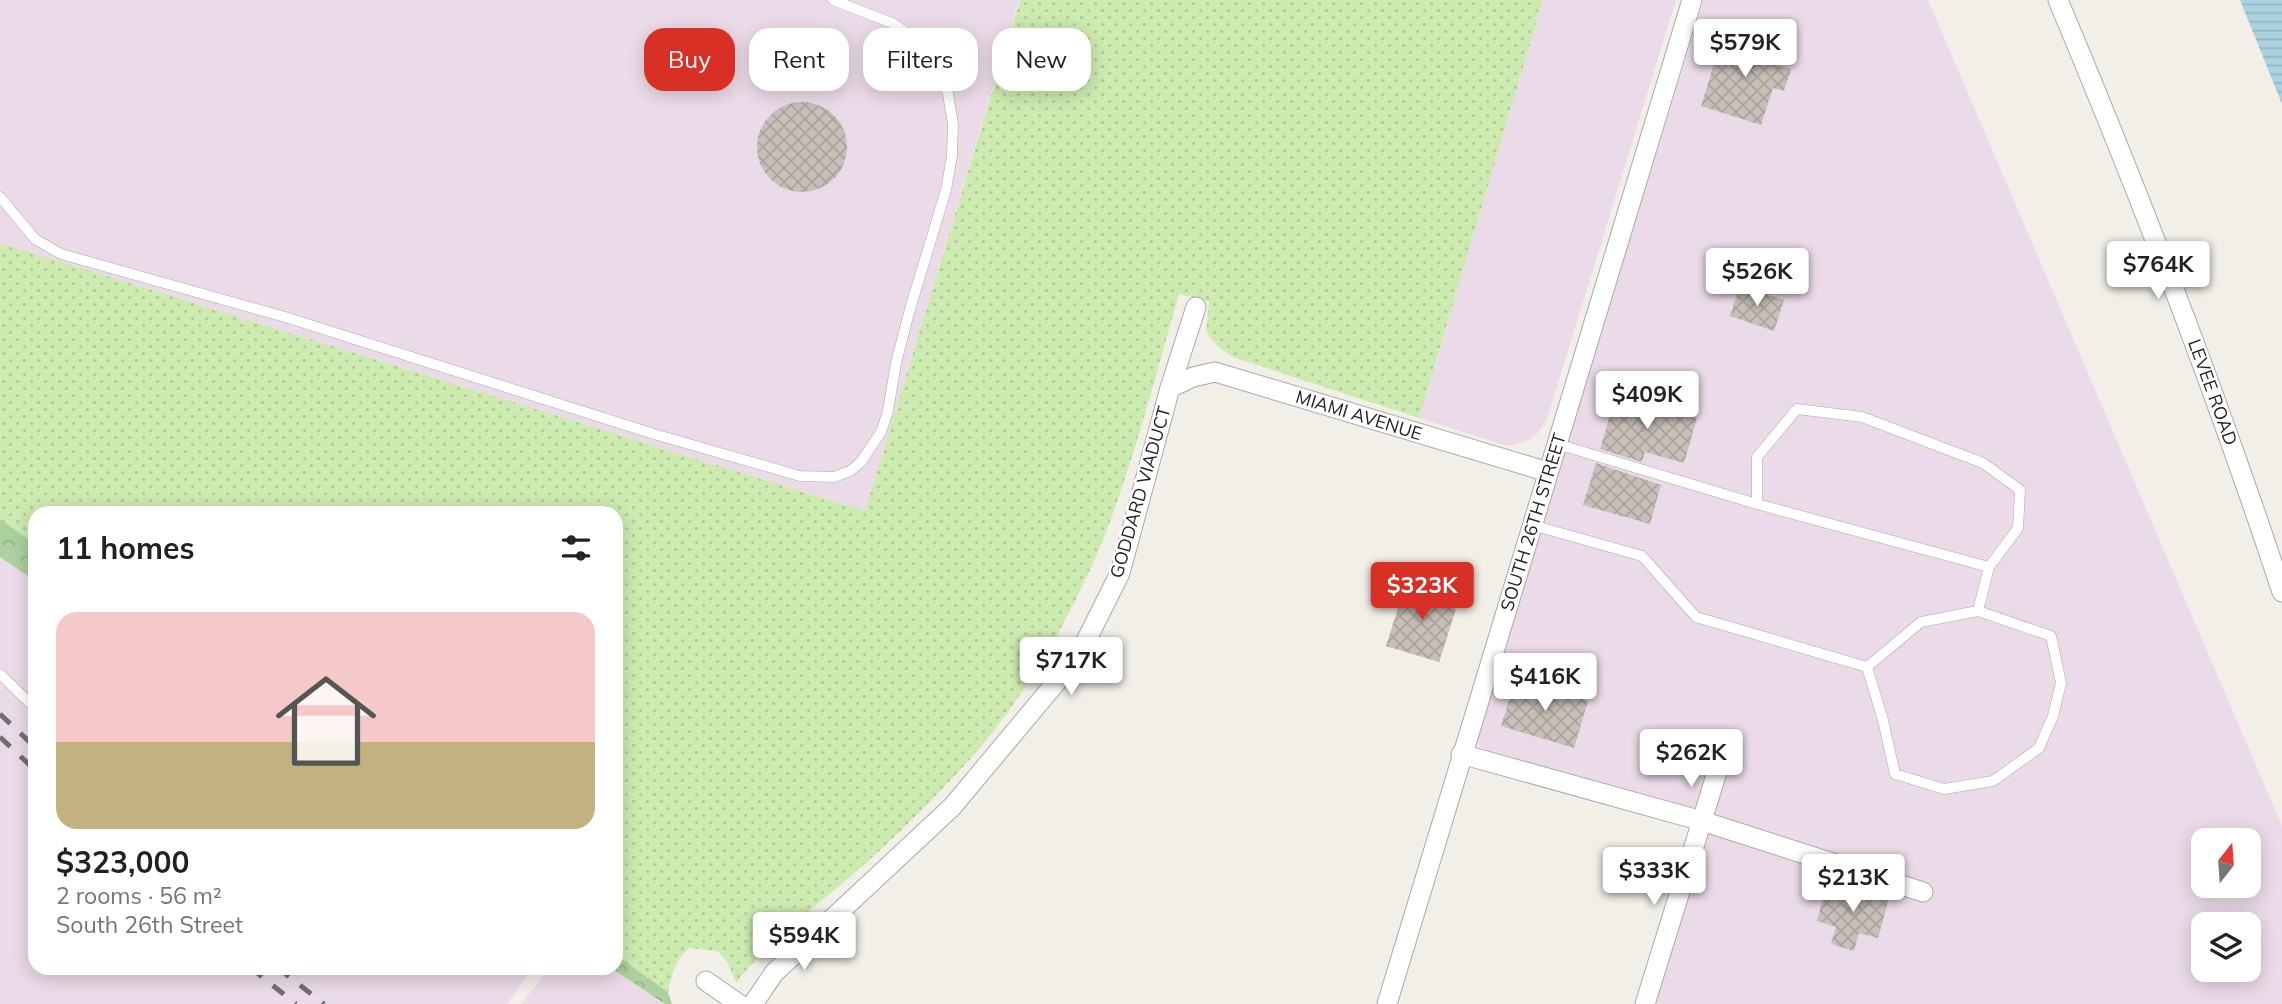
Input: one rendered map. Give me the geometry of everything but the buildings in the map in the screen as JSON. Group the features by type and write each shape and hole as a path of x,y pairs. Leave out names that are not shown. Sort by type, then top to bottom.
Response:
{"street":[{"name":"SOUTH 26TH STREET","path":"1387,1004 1692,0"},
{"name":"LEVEE ROAD","path":"2059,0 2179,299 2282,592"},
{"name":"GODDARD VIADUCT","path":"753,1004 774,973 952,807 1079,655 1119,573 1170,388 1196,307"},
{"name":"MIAMI AVENUE","path":"1170,388 1192,377 1215,372 1548,472"},
{"path":"1461,754 1702,821 1923,892"},
{"path":"1645,1004 1718,769"},
{"path":"706,981 739,1004"}],"lane":[{"path":"0,197 35,239 61,254 285,317 654,434 800,476 834,477 850,471 861,462 881,432 907,323 946,190 952,156 953,124 948,94 937,65 920,42 892,23 834,0"},
{"path":"1757,504 1757,457 1797,409 1862,417 1983,463 2020,490 2018,528 1989,567 1978,611"},
{"path":"1557,444 1757,504 1989,567"},
{"path":"1532,524 1642,556 1696,617 1867,667"},
{"path":"1978,611 2051,636 2062,683 2053,716 2039,747 1993,781 1944,789 1895,774 1867,667 1920,621 1978,611"},
{"path":"0,674 28,701"}],"shaded area":[{"path":"0,0 1019,0 1011,28 992,28 992,90 865,511 0,243"},
{"path":"1543,0 1676,0 1547,419 1537,434 1529,440 1504,445 1419,418"},
{"path":"1704,0 1928,0 2282,826 2282,1004 1652,1004 1711,817 1487,751 1476,741 1476,733"},
{"path":"0,557 28,576 28,975 528,975 507,1004 0,1004"},
{"path":"544,975 622,975 665,1004 521,1004"}],"green space":[{"path":"1020,0 1543,0 1419,418 1233,357 1219,348 1206,331 1209,302 1179,294 1134,451 1105,535 1074,604 1036,671 993,732 942,789 883,847 777,939 736,983 728,963 718,951 689,948 675,968 668,992 623,960 623,506 28,506 28,539 0,519 0,243 865,511 992,91 1091,91 1091,28 1012,28"},
{"path":"0,519 28,539 28,576 0,557"},
{"path":"623,960 668,992 672,1004 665,1004 622,975"}],"water":[{"path":"2240,0 2282,0 2282,104"}],"railway":[{"path":"0,714 28,740"},
{"path":"0,737 28,763"},
{"path":"260,975 296,1004"},
{"path":"287,975 324,1004"}]}
